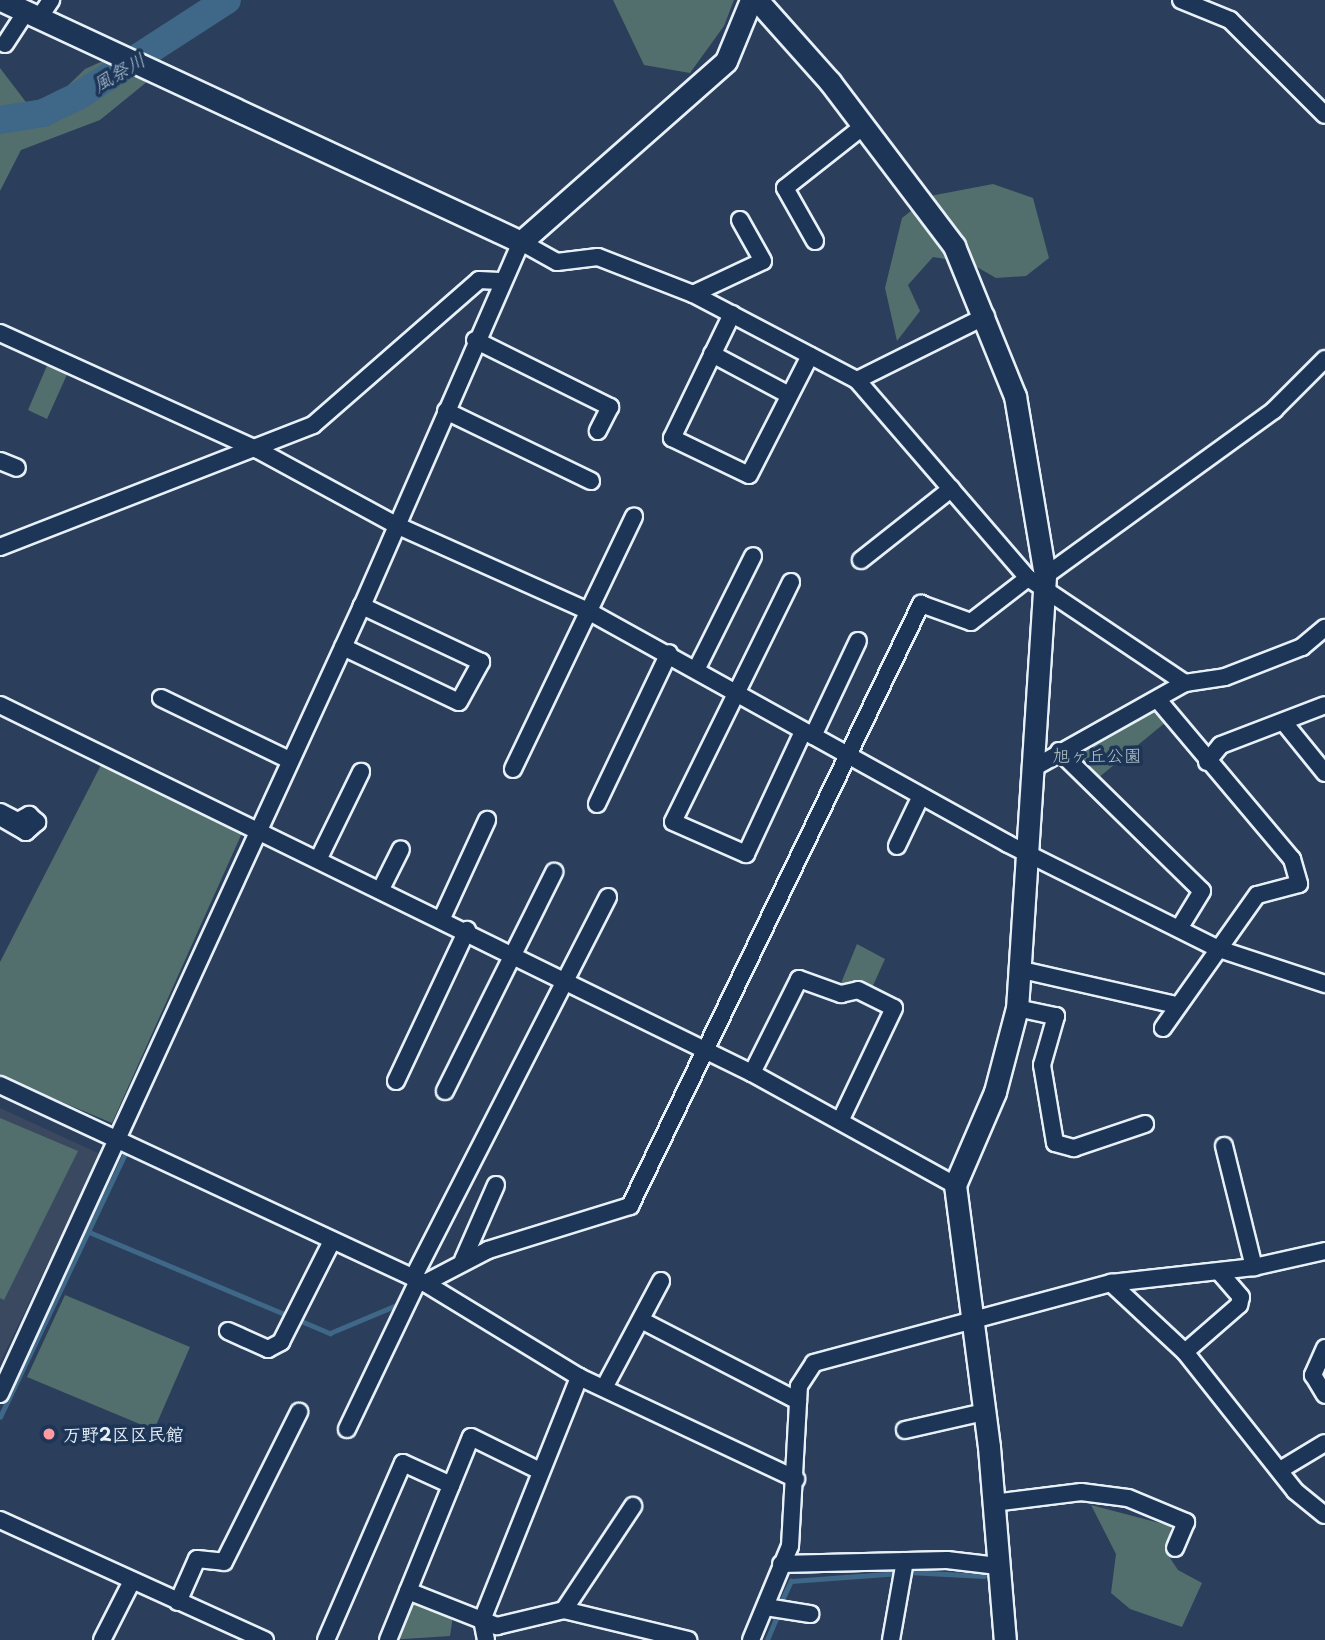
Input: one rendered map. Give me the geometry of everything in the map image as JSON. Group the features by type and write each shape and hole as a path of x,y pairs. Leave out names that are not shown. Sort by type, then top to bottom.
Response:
{"street":[{"path":"1,0 557,261 598,257 693,294 857,380 951,489 1040,582 1185,683"},
{"path":"5,44 32,15 51,0"},
{"path":"0,1394 256,829 362,606 499,281 521,242 726,61 754,0 830,82 861,128 954,246 986,316 1015,396 1040,582 1037,766 1032,855 1017,1008 995,1091 955,1185 971,1282 969,1321 984,1412 1005,1640"},
{"path":"1181,0 1230,20 1325,115"},
{"path":"815,241 785,188 861,128"},
{"path":"693,294 763,261 740,220"},
{"path":"0,547 258,450 313,425 479,280 499,281"},
{"path":"732,314 672,438 749,475 810,356"},
{"path":"857,380 986,316"},
{"path":"0,332 258,450 396,526 588,611 739,691 808,734 1032,855 1180,927 1219,949 1325,984"},
{"path":"475,340 610,407 598,431"},
{"path":"712,354 789,395"},
{"path":"419,1280 463,1260 630,1206 920,604 971,622 1040,582 1274,410 1325,359"},
{"path":"446,411 591,481"},
{"path":"0,461 17,468"},
{"path":"861,560 951,489"},
{"path":"513,769 634,517"},
{"path":"697,668 753,556"},
{"path":"791,582 673,822 746,854 858,641"},
{"path":"343,647 459,702 481,662 362,606"},
{"path":"1037,766 1059,751 1158,700 1185,683 1238,672 1302,647 1325,628"},
{"path":"597,803 669,653"},
{"path":"162,698 289,760"},
{"path":"1158,700 1298,869 1299,884 1257,895 1175,1005 1163,1028"},
{"path":"0,705 382,887 703,1051 752,1073 955,1185"},
{"path":"1207,762 1221,745 1286,725 1325,705"},
{"path":"1286,725 1325,773"},
{"path":"1059,751 1202,891 1180,927"},
{"path":"318,858 361,772"},
{"path":"897,846 922,796"},
{"path":"0,812 18,821 29,815 37,822 28,832 0,817"},
{"path":"443,918 487,820"},
{"path":"382,887 401,849"},
{"path":"446,1091 554,873"},
{"path":"347,1429 419,1280 440,1223 562,978 607,897"},
{"path":"396,1081 467,930"},
{"path":"1022,970 1175,1005"},
{"path":"752,1073 799,979 841,994 858,990 894,1007 840,1121"},
{"path":"1017,1008 1056,1016 1042,1065 1055,1143 1074,1148 1145,1124"},
{"path":"0,1085 118,1135 332,1241 419,1280 579,1377 605,1386 796,1479"},
{"path":"1224,1146 1254,1267"},
{"path":"463,1260 496,1185"},
{"path":"430,1206 440,1223"},
{"path":"228,1331 268,1349 281,1342 332,1241"},
{"path":"751,1640 766,1607 794,1522 798,1401 803,1372 814,1363 1111,1283 1254,1267 1325,1251"},
{"path":"1185,1352 1240,1305 1241,1297 1219,1272"},
{"path":"605,1386 661,1281"},
{"path":"1111,1283 1185,1352 1280,1470 1325,1515"},
{"path":"641,1320 798,1401"},
{"path":"1325,1348 1313,1375 1325,1395"},
{"path":"486,1640 482,1620 538,1470 579,1377"},
{"path":"178,1602 197,1559 225,1562 299,1412"},
{"path":"905,1430 984,1412"},
{"path":"388,1640 471,1437 538,1470"},
{"path":"1280,1470 1325,1443"},
{"path":"326,1640 403,1464 451,1485"},
{"path":"993,1503 1081,1492 1128,1498 1186,1522 1175,1548"},
{"path":"564,1610 634,1506"},
{"path":"0,1520 265,1640"},
{"path":"781,1564 905,1562 998,1566"},
{"path":"891,1640 905,1562"},
{"path":"102,1640 132,1581"},
{"path":"408,1591 497,1626 564,1610 688,1640"},
{"path":"766,1607 810,1614"}],"shaded area":[{"path":"0,1108 100,1154 0,1363"}],"green space":[{"path":"613,0 734,0 724,26 690,73 644,65"},
{"path":"105,60 148,81 100,120 21,150 0,191 0,68 29,106 55,98 85,69"},
{"path":"993,184 1033,198 1049,258 1026,276 996,278 970,263 933,257 908,285 920,311 897,341 885,288 902,218 930,196"},
{"path":"49,361 69,370 47,419 28,410"},
{"name":"旭ヶ丘公園","path":"1158,700 1172,717 1092,783 1059,751"},
{"path":"102,763 242,833 112,1123 0,1076 0,962"},
{"path":"857,944 885,959 871,990 839,988"},
{"path":"0,1118 78,1151 4,1300 0,1298"},
{"path":"65,1295 190,1347 154,1430 27,1377"},
{"path":"1091,1505 1171,1526 1168,1555 1178,1570 1202,1583 1182,1627 1130,1609 1111,1593 1116,1554"},
{"path":"408,1591 454,1609 450,1636 388,1640"}],"waterway":[{"name":"風祭川","path":"0,120 43,113 80,95 227,0"},
{"path":"0,1417 128,1148"},
{"path":"87,1231 289,1316"},
{"path":"299,1320 330,1333 404,1302"},
{"path":"908,1572 984,1576"},
{"path":"782,1600 791,1581 900,1573"},
{"path":"767,1640 778,1614"}],"place":[{"name":"万野2区区民館","path":"49,1434"}]}
